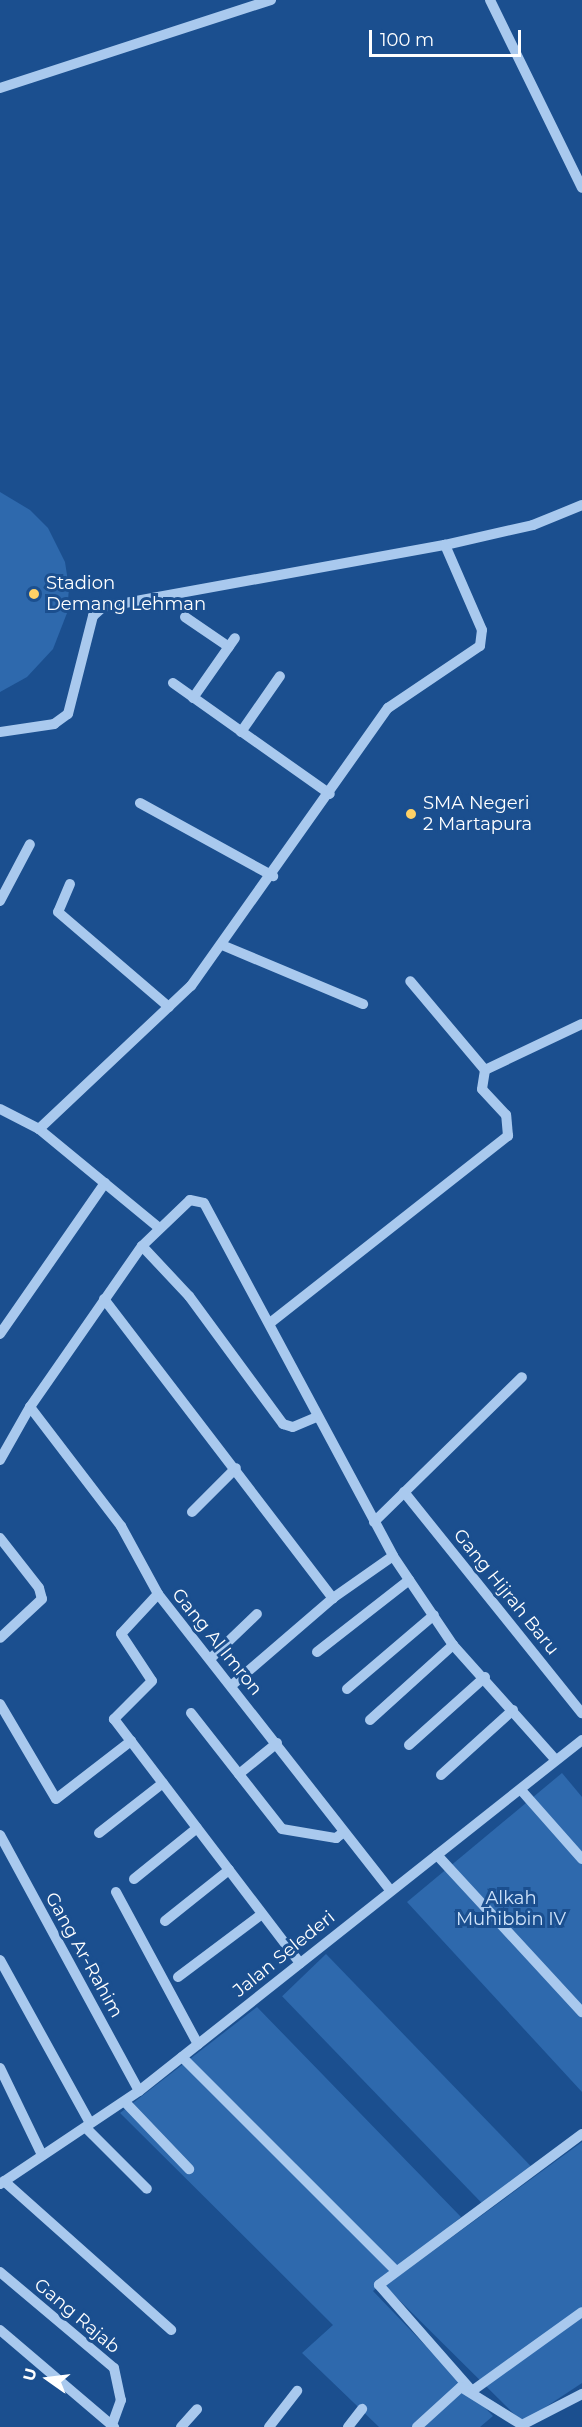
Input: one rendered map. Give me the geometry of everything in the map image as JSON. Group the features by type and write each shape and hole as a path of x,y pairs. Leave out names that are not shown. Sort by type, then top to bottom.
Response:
{"street":[{"path":"0,88 271,0"},
{"path":"490,0 582,188"},
{"path":"0,732 54,724 68,714 93,616 103,607 445,545 533,525 582,505"},
{"path":"39,1129 169,1007 222,945 273,876 388,708 483,640 445,545"},
{"path":"185,616 232,642 193,698"},
{"path":"241,732 279,676"},
{"path":"173,683 330,794"},
{"path":"140,802 273,876"},
{"path":"0,901 30,844"},
{"path":"70,884 58,912 169,1007"},
{"path":"222,945 363,1004"},
{"path":"270,1323 508,1136 506,1115 482,1089 485,1070 410,981"},
{"path":"485,1070 582,1024"},
{"path":"1,1112 39,1129 158,1227"},
{"path":"0,1334 105,1183"},
{"path":"0,1460 30,1407 142,1246 158,1227 190,1200 204,1203 270,1323 316,1417 393,1556 453,1645 485,1677 556,1760"},
{"path":"142,1246 189,1296 283,1424 293,1427 316,1417"},
{"path":"104,1299 236,1468 333,1598"},
{"path":"374,1522 522,1377"},
{"name":"Gang Al Imron","path":"30,1407 121,1526 158,1594 232,1685 390,1890"},
{"path":"192,1512 236,1468"},
{"name":"Gang Hijrah Baru","path":"404,1492 582,1713"},
{"path":"0,1538 39,1588 42,1599 0,1638"},
{"path":"232,1685 333,1598 393,1556"},
{"path":"317,1652 409,1580"},
{"path":"158,1594 121,1634 152,1681 114,1714 131,1742 300,1963"},
{"path":"210,1659 257,1614"},
{"path":"347,1689 434,1615"},
{"path":"370,1720 453,1645"},
{"path":"409,1745 485,1677"},
{"path":"0,1704 56,1799 131,1742"},
{"path":"441,1775 513,1710"},
{"path":"191,1713 282,1829 336,1838 344,1832"},
{"name":"Jalan Selederi","path":"2,2182 140,2091 390,1890 521,1790 582,1740"},
{"path":"239,1774 277,1743"},
{"path":"99,1833 163,1783"},
{"path":"521,1790 582,1859"},
{"path":"134,1878 197,1828"},
{"name":"Gang Ar-Rahim","path":"0,1835 140,2091"},
{"path":"437,1855 582,2012"},
{"path":"165,1921 229,1870"},
{"path":"116,1892 198,2044"},
{"path":"178,1977 262,1914"},
{"path":"0,1960 88,2126 147,2189"},
{"path":"182,2057 394,2271"},
{"path":"0,2068 42,2155"},
{"path":"125,2102 189,2169"},
{"path":"472,2391 379,2285 394,2271 582,2133"},
{"path":"2,2182 171,2330"},
{"name":"Gang Rajab","path":"0,2272 114,2368 121,2400 113,2426"},
{"path":"472,2391 582,2312"},
{"path":"0,2330 113,2426"},
{"path":"417,2427 449,2394 461,2387 472,2391 527,2425 582,2394"},
{"path":"269,2427 297,2391"},
{"path":"181,2427 197,2409"},
{"path":"348,2427 362,2409"}],"green space":[{"name":"Stadion Demang Lehman","path":"0,492 30,510 48,528 65,562 69,588 67,613 53,649 27,677 0,692"},
{"name":"Alkah Muhibbin IV","path":"562,1773 582,1797 582,2092 407,1902"},
{"path":"326,1954 532,2167 488,2209 282,1996"},
{"path":"257,2007 461,2217 373,2291 493,2416 480,2427 379,2427 302,2353 333,2325 120,2113"},
{"path":"582,2142 582,2383 526,2420 518,2418 385,2286"}],"place":[{"name":"Stadion Demang Lehman","path":"34,594"},
{"name":"SMA Negeri 2 Martapura","path":"411,814"}]}
